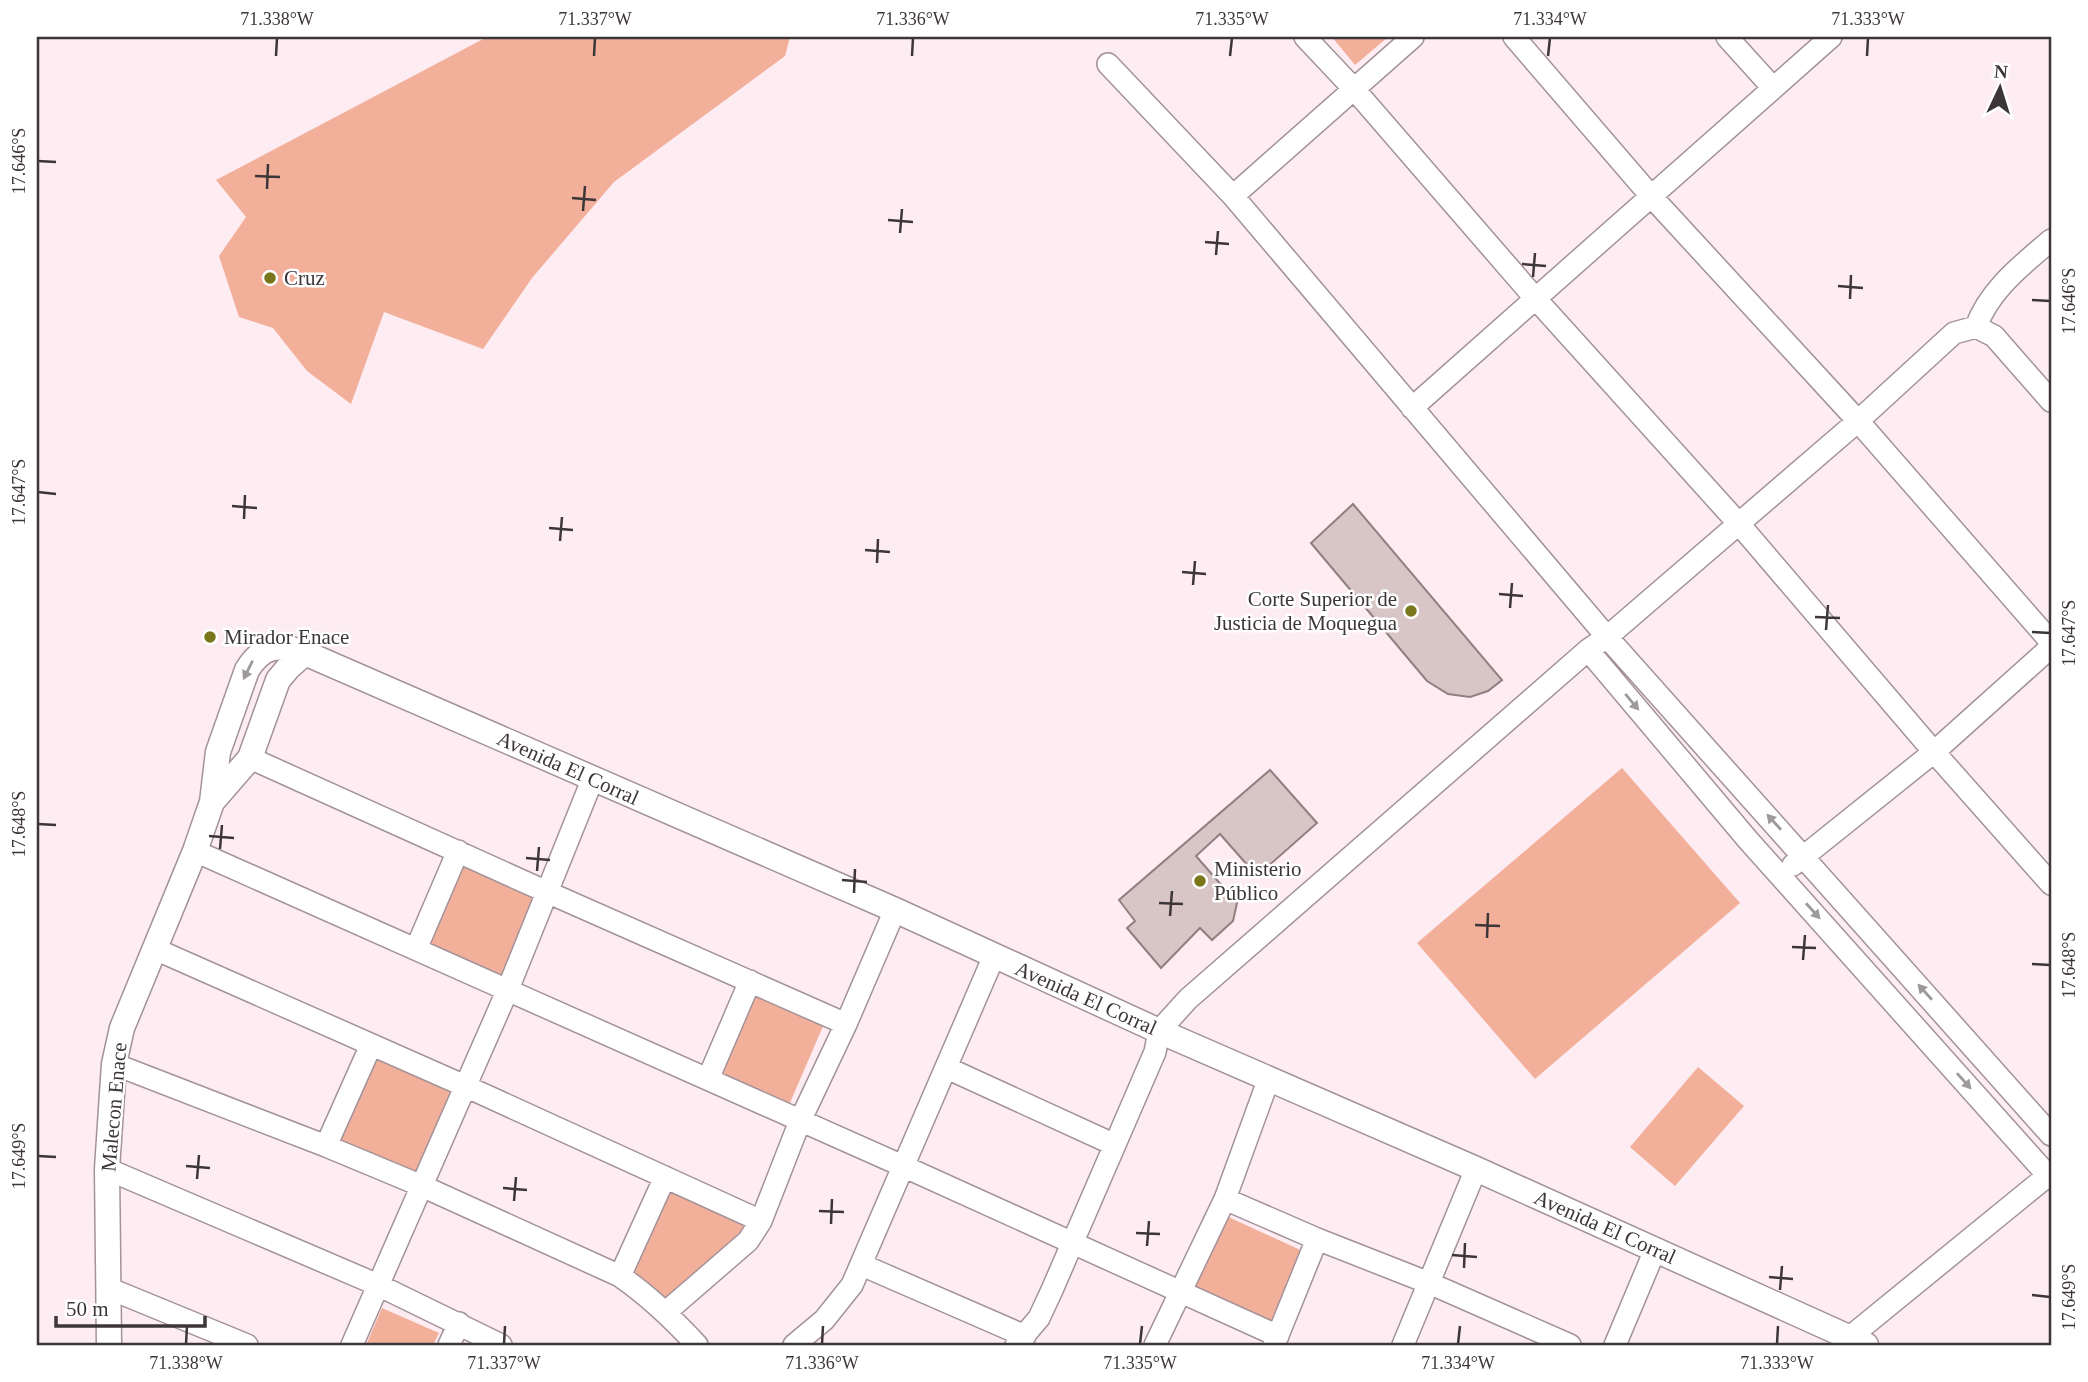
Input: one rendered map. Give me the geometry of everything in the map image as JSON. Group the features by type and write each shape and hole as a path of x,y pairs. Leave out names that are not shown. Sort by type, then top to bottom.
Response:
{"street":[{"path":"1304,37 1354,89 1535,298 1739,524 2051,884"},
{"path":"1233,196 1413,37"},
{"path":"1514,37 1650,195 1858,421 2051,645 1934,752 1803,855 1782,875"},
{"path":"1727,37 1773,88"},
{"path":"1412,408 1831,37"},
{"path":"1108,64 1233,196 1607,636 2051,1135"},
{"path":"1976,327 1986,303 2051,240"},
{"path":"862,1265 1021,1341 1039,1318 1073,1243 1155,1052 1159,1031 1188,999 1588,649 1607,636 1858,421 1954,333 1976,327 1994,336 2051,401"},
{"name":"Malecon Enace","path":"109,1345 107,1169 114,1064 122,1028 195,851 212,802 218,752 247,670 263,651 275,647 305,653"},
{"path":"1588,649 1748,839 2050,1176 1854,1343"},
{"name":"Avenida El Corral","path":"305,653 895,910 1159,1031 1476,1169 1854,1343"},
{"name":"Malecon Enace","path":"212,802 250,758 278,680 305,653"},
{"path":"250,758 846,1024"},
{"path":"352,1345 508,989 593,778"},
{"path":"195,851 1073,1243 1181,1292 1276,1341 1317,1239"},
{"path":"416,949 458,852"},
{"path":"666,1312 748,1241 761,1221 800,1121 846,1024 895,910"},
{"path":"155,949 761,1221"},
{"path":"794,1345 824,1320 852,1285 994,956"},
{"path":"708,1079 750,981"},
{"path":"326,1146 371,1045"},
{"path":"114,1064 422,1186 620,1276 666,1312 697,1345"},
{"path":"947,1068 1115,1145"},
{"path":"1155,1345 1225,1199 1269,1078"},
{"path":"107,1169 378,1284 501,1345"},
{"path":"1403,1345 1476,1169"},
{"path":"620,1276 665,1177"},
{"path":"1225,1199 1429,1283 1536,1339 1570,1345"},
{"path":"1615,1345 1655,1250"},
{"path":"108,1288 247,1345"},
{"path":"449,1345 459,1323"}],"shaded area":[{"path":"487,37 790,37 785,56 614,182 532,278 483,349 384,312 351,404 307,371 273,328 239,317 219,256 246,217 216,180"},
{"path":"1332,37 1388,37 1355,65"},
{"path":"1622,768 1740,903 1535,1079 1417,943"},
{"path":"462,859 541,895 505,982 422,948"},
{"path":"755,994 824,1024 789,1105 720,1077"},
{"path":"375,1054 456,1089 419,1180 335,1144"},
{"path":"1698,1067 1744,1106 1675,1186 1630,1147"},
{"path":"670,1185 753,1222 746,1233 668,1301 630,1273"},
{"path":"1224,1215 1307,1253 1278,1325 1191,1287"},
{"path":"382,1308 439,1333 433,1345 366,1345"}],"building":[{"path":"1353,504 1502,680 1488,691 1470,697 1448,694 1427,681 1311,543"},
{"path":"1270,770 1317,823 1257,876 1220,834 1196,856 1237,903 1233,921 1212,940 1200,928 1161,968 1127,928 1135,921 1119,900"}],"place":[{"name":"Cruz","path":"270,278"},
{"name":"Corte Superior de Justicia de Moquegua","path":"1411,611"},
{"name":"Mirador Enace","path":"210,637"},
{"name":"Ministerio Público","path":"1200,881"}]}
